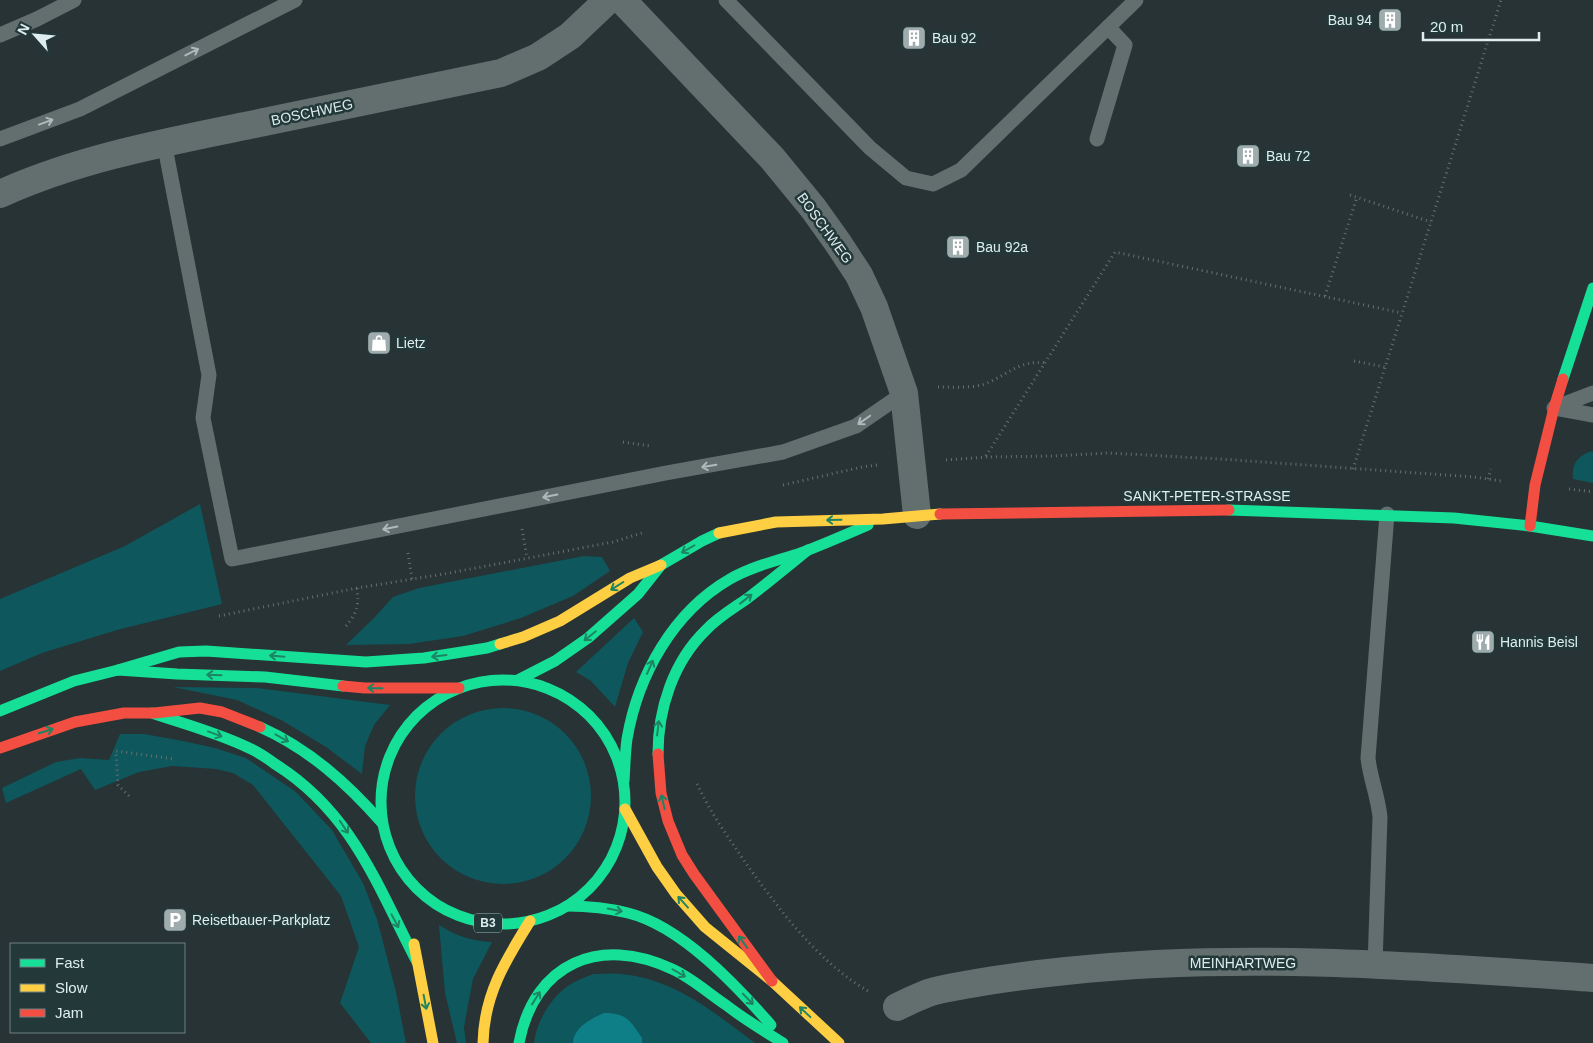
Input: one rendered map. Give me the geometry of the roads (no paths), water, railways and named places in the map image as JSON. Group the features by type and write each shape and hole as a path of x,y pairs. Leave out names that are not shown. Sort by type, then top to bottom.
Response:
{"main road":[{"path":"1530,526 1535,485 1554,408 1593,288"},
{"name":"SANKT-PETER-STRASSE","path":"883,518 917,514 1211,509 1387,514 1454,518 1530,526 1593,536"},
{"path":"624,782 628,737 637,699 651,664 667,634 689,610 713,589 757,566 808,550 883,518"},
{"path":"0,711 74,681 179,652 206,651 366,662 424,658 487,648 523,637 560,621 630,578 661,565 702,541 731,530 776,522 883,518"},
{"path":"772,981 691,870 679,849 662,805 656,753 657,731 667,692 676,672 688,651 702,634 719,618 739,605 808,550"},
{"path":"518,680 554,661 588,638 638,594 661,565"},
{"path":"118,670 265,677 365,688 459,688"},
{"name":"B3","path":"487,680 518,680 540,684 574,702 598,725 613,747 624,782 625,809 620,836 612,856 595,882 567,906 544,917 512,924 496,924 467,919 435,903 413,885 404,874 390,849 382,822 382,785 386,765 395,744 413,718 437,699 459,688 487,680"},
{"path":"0,748 33,735 76,722 124,713 152,713 200,708 225,713 261,727 313,757 343,780 382,822"},
{"path":"152,713 250,748 295,776 321,799 337,817 358,847 416,962"},
{"path":"625,809 657,867 676,894 706,927 772,981 839,1043"},
{"name":"B3","path":"404,874 406,893"},
{"path":"567,906 590,906 629,913 678,936 746,996 788,1043"},
{"name":"B3","path":"483,1043 487,1003 500,971 530,921"},
{"path":"411,922 416,962 433,1043"},
{"path":"518,1043 525,1018 545,984 572,963 591,957 611,954 652,961 672,969 696,983 734,1012 783,1043"}],"street":[{"name":"BOSCHWEG","path":"0,194 88,162 164,142 501,73 538,57 570,36 608,0"},
{"name":"BOSCHWEG","path":"622,0 772,158 813,208 858,275 917,390 917,514"},
{"name":"MEINHARTWEG","path":"897,1007 928,993 1012,977 1098,967 1157,964 1257,962 1375,965 1593,978"}],"lane":[{"path":"0,34 38,19 74,0"},
{"path":"0,139 80,109 294,0"},
{"path":"726,0 870,148 906,178 933,184 961,170 1136,0"},
{"path":"1097,139 1125,45 1108,27"},
{"path":"164,142 209,374 203,418 232,559 783,452 856,426 917,390"},
{"path":"1554,408 1593,393"},
{"path":"1554,408 1593,416"},
{"path":"1375,965 1380,817 1369,772 1368,758 1387,514"}],"place":[{"name":"Bau 94","path":"1390,20"},
{"name":"Bau 92","path":"914,38"},
{"name":"Bau 72","path":"1248,156"},
{"name":"Bau 92a","path":"958,247"},
{"name":"Lietz","path":"379,343"},
{"name":"Hannis Beisl","path":"1483,642"},
{"name":"Reisetbauer-Parkplatz","path":"175,920"}]}
